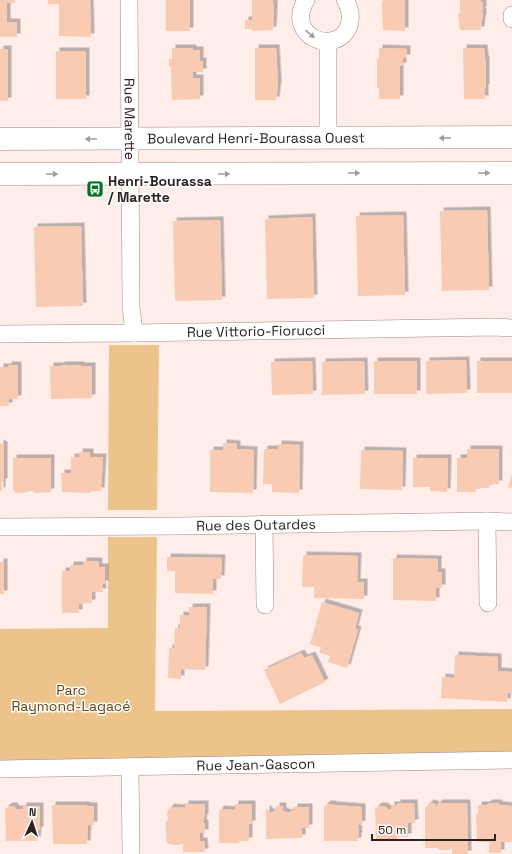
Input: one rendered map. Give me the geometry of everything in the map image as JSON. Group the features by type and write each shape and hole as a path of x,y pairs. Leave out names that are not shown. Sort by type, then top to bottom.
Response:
{"main road":[{"name":"Boulevard Henri-Bourassa Ouest","path":"0,139 512,137"},
{"path":"0,174 512,173"}],"street":[{"name":"Rue Marette","path":"129,0 129,174 131,307 134,334"},
{"path":"306,0 300,15 305,31 311,37 319,41 328,42 335,40 348,29 351,13 344,0"},
{"path":"328,42 328,138"},
{"name":"Rue Vittorio-Fiorucci","path":"0,334 134,334 487,327 512,328"},
{"path":"487,521 488,603"},
{"name":"Rue des Outardes","path":"0,527 487,521 512,522"},
{"path":"264,524 265,605"},
{"name":"Rue Jean-Gascon","path":"0,769 512,760"},
{"path":"130,767 131,854"}],"green space":[{"path":"109,345 159,345 157,510 108,510"},
{"name":"Parc Raymond-Lagacé","path":"108,537 157,537 155,711 512,709 512,760 0,769 0,629 108,628"}],"building":[{"path":"0,0 15,0 15,3 7,3 7,22 17,22 17,37 0,37"},
{"path":"48,0 90,0 91,37 59,36 59,4 48,4"},
{"path":"166,0 190,0 190,31 166,31"},
{"path":"252,0 273,0 273,30 252,31 252,29 245,29 245,20 252,20"},
{"path":"383,0 405,0 405,31 383,30"},
{"path":"460,0 481,0 481,2 483,2 483,10 481,10 483,11 483,18 481,30 460,30 458,14 460,13"},
{"path":"172,48 193,48 193,50 200,50 200,61 203,61 203,72 193,72 193,78 200,78 200,99 172,100 171,67 169,67 169,59 172,59"},
{"path":"255,48 276,48 278,84 276,100 255,100"},
{"path":"379,48 407,49 407,58 403,58 403,66 400,66 400,99 379,99 379,88 377,88 377,59 379,59"},
{"path":"463,48 484,48 486,59 485,99 464,99"},
{"path":"0,49 8,49 8,101 0,101"},
{"path":"56,51 86,51 86,99 56,99"},
{"path":"487,210 489,290 442,291 440,211"},
{"path":"403,215 405,295 358,296 356,216"},
{"path":"312,217 314,298 267,299 265,219"},
{"path":"220,220 222,300 175,301 173,221"},
{"path":"81,226 83,306 36,307 34,227"},
{"path":"466,360 467,393 426,394 426,361"},
{"path":"312,361 313,394 272,395 271,362"},
{"path":"364,361 365,394 322,395 322,362"},
{"path":"374,361 417,361 417,394 374,394"},
{"path":"477,361 512,361 512,393 477,393"},
{"path":"8,365 18,365 18,399 9,399 9,406 0,406 0,367 8,367"},
{"path":"50,366 92,366 92,398 51,399"},
{"path":"0,443 4,445 4,482 2,482 2,491 0,491"},
{"path":"223,443 237,444 237,449 254,450 253,493 210,492 210,450 223,450"},
{"path":"278,444 300,445 299,493 272,492 272,484 263,484 264,449 278,449"},
{"path":"467,449 499,449 499,484 489,484 489,488 476,488 476,492 457,492 457,458 467,458"},
{"path":"361,450 403,451 402,490 360,489"},
{"path":"79,452 90,452 90,457 103,457 101,491 91,491 91,493 62,492 61,473 71,473 71,457 79,457"},
{"path":"13,458 51,458 51,492 33,493 33,491 15,493 15,491 13,491"},
{"path":"413,458 448,458 447,492 430,491 430,487 413,487"},
{"path":"512,475 512,488 508,487"},
{"path":"303,555 358,556 357,582 364,582 364,599 314,598 314,587 302,587"},
{"path":"167,557 222,558 221,579 213,579 213,594 175,593 175,571 167,571"},
{"path":"393,558 438,559 438,572 442,572 442,588 436,588 436,601 393,600"},
{"path":"83,561 99,561 99,567 105,567 105,584 102,584 103,592 92,592 92,603 79,604 79,613 62,613 62,571 70,571 70,565 83,565"},
{"path":"0,562 4,562 4,594 0,594"},
{"path":"322,602 359,613 355,629 358,630 347,668 328,662 330,656 319,653 321,647 310,644"},
{"path":"189,607 207,607 205,670 181,669 181,679 168,678 169,648 174,648 175,628 180,628 180,615 189,616"},
{"path":"301,653 304,658 312,655 325,682 280,704 264,670"},
{"path":"455,655 498,657 498,671 512,672 512,693 508,693 507,702 441,698 442,677 454,678"},
{"path":"397,803 414,803 415,823 408,823 408,837 397,837 397,840 376,840 375,809 378,806 384,806 391,809 391,805 397,805"},
{"path":"430,803 435,804 437,808 439,803 467,803 468,854 452,854 452,848 450,850 440,850 437,848 425,848 425,808"},
{"path":"489,803 512,806 512,842 501,842 501,853 489,853 489,842 477,842 476,814 478,814 478,805 487,805"},
{"path":"185,804 205,804 205,817 203,823 205,823 205,833 200,833 200,841 204,841 205,852 183,852 183,844 168,844 166,840 166,820 168,821 167,813 169,809 171,807 185,808"},
{"path":"235,804 252,804 252,824 249,824 249,841 239,841 239,843 219,843 219,811 221,809 235,810"},
{"path":"327,804 362,807 362,824 358,825 358,841 324,841 324,807"},
{"path":"52,805 94,806 94,825 88,825 87,844 53,844"},
{"path":"9,806 14,806 16,809 23,809 23,806 40,806 40,830 38,830 37,841 6,841 5,809"},
{"path":"276,806 283,806 283,811 288,813 294,810 294,807 309,807 309,828 302,828 302,838 266,839 266,808 271,813 276,810"}],"place":[{"name":"Henri-Bourassa / Marette","path":"95,189"}]}
